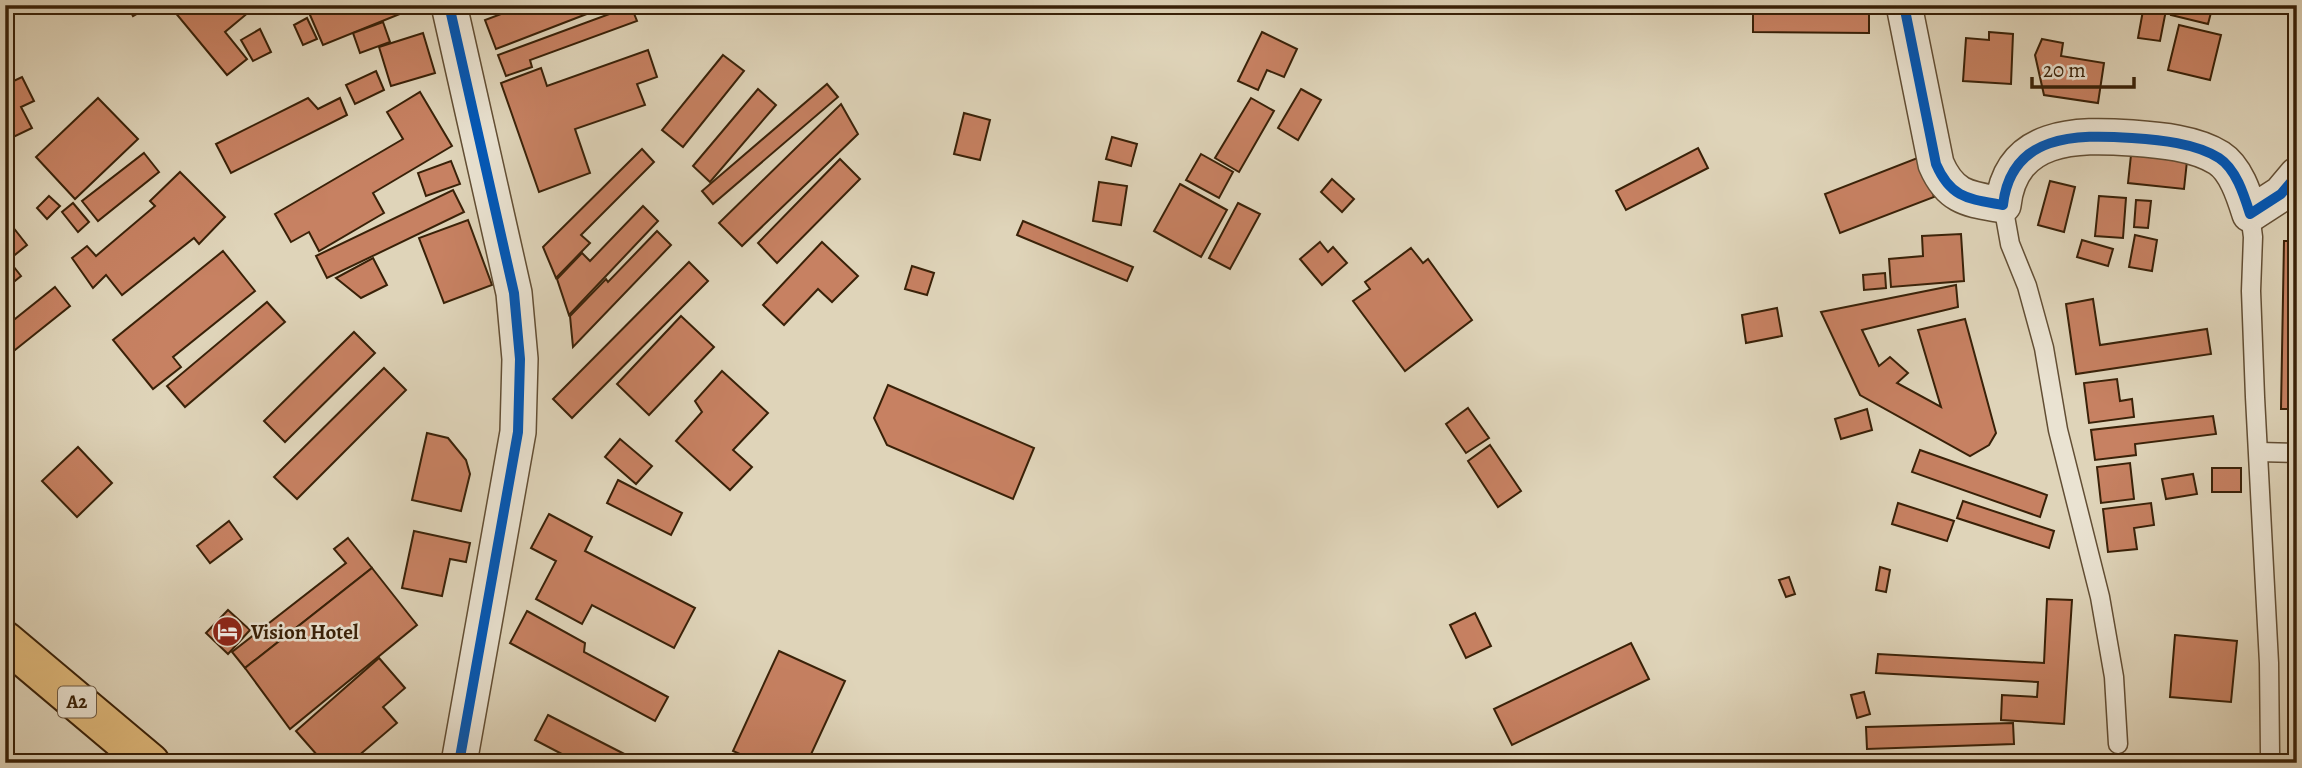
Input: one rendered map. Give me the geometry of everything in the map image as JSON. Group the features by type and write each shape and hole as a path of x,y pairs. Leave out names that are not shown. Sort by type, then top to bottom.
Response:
{"highway":[{"name":"A2","path":"5,641 150,763"}],"street":[{"path":"449,5 514,293 520,359 517,432 459,763"},
{"path":"1904,5 1936,164 1942,177 1958,195 2003,205 2012,171 2025,157 2039,147 2075,137 2110,137 2177,144 2203,150 2222,160 2239,185 2250,214 2281,194 2297,175"}],"lane":[{"path":"2003,205 2010,244 2027,286 2044,348 2058,430 2099,597 2114,677 2118,744"},
{"path":"2250,214 2253,237 2251,291 2254,383 2269,663 2270,752"},
{"path":"2259,452 2297,453"}],"building":[{"path":"127,5 152,5 133,16"},
{"path":"169,5 243,5 249,12 225,32 247,59 227,75"},
{"path":"315,5 422,5 323,45 307,8"},
{"path":"525,5 610,5 496,49 485,20"},
{"path":"1753,5 1869,5 1869,33 1753,32"},
{"path":"2144,5 2167,5 2160,41 2138,38"},
{"path":"2174,5 2213,5 2208,24 2171,15"},
{"path":"631,6 637,21 530,60 532,67 506,76 498,55"},
{"path":"307,18 317,39 303,45 294,25"},
{"path":"383,22 390,42 360,53 353,33"},
{"path":"2179,25 2221,35 2210,80 2168,70"},
{"path":"260,29 271,52 253,61 241,40"},
{"path":"1262,32 1297,49 1284,77 1267,70 1258,90 1238,81"},
{"path":"1989,32 2013,34 2011,84 1963,81 1966,38 1989,40"},
{"path":"423,33 435,73 391,86 379,47"},
{"path":"2042,39 2063,43 2061,56 2104,63 2098,103 2044,95 2035,55"},
{"path":"648,50 657,77 637,84 645,105 575,129 590,173 539,192 501,83 541,68 547,86"},
{"path":"723,55 744,71 683,147 662,130"},
{"path":"376,71 384,90 355,104 346,85"},
{"path":"22,77 34,101 21,107 32,128 5,141 5,85"},
{"path":"827,84 838,97 713,204 702,191"},
{"path":"758,89 776,105 710,182 693,166"},
{"path":"1301,89 1321,100 1298,140 1278,128"},
{"path":"420,92 452,146 373,193 384,213 319,251 309,232 291,242 275,214 403,139 387,112"},
{"path":"98,98 138,139 75,199 36,157"},
{"path":"308,98 318,109 340,98 347,115 231,173 216,144"},
{"path":"1251,98 1274,111 1239,172 1215,158"},
{"path":"841,104 858,134 742,246 719,223"},
{"path":"964,113 990,120 980,160 954,154"},
{"path":"1112,137 1137,144 1131,166 1106,159"},
{"path":"1698,148 1708,168 1626,210 1616,191"},
{"path":"642,149 654,162 581,235 590,243 556,278 543,247"},
{"path":"144,153 159,172 98,221 82,201"},
{"path":"1201,154 1233,172 1219,198 1186,180"},
{"path":"2131,155 2187,161 2184,189 2128,183"},
{"path":"1920,157 1934,197 1840,233 1825,194"},
{"path":"840,159 860,179 777,263 758,243"},
{"path":"451,161 460,184 426,196 418,173"},
{"path":"180,172 225,217 199,244 194,238 122,295 106,275 93,288 72,258 87,246 96,256 155,206 150,201"},
{"path":"1332,179 1354,199 1342,212 1321,192"},
{"path":"2050,181 2075,187 2064,232 2038,225"},
{"path":"1099,182 1127,186 1121,225 1093,221"},
{"path":"1180,184 1227,210 1201,257 1154,231"},
{"path":"453,190 464,212 327,278 316,256"},
{"path":"49,196 60,206 47,219 37,208"},
{"path":"2099,196 2126,198 2123,238 2095,236"},
{"path":"2136,200 2151,201 2148,228 2134,227"},
{"path":"73,203 89,222 78,232 62,212"},
{"path":"1238,203 1260,214 1230,269 1209,258"},
{"path":"643,206 658,221 569,315 557,279 582,253 590,261"},
{"path":"5,217 27,245 5,263"},
{"path":"468,220 492,285 444,303 419,238"},
{"path":"1023,221 1133,267 1127,281 1017,235"},
{"path":"657,231 671,245 573,347 570,316 606,279 608,282"},
{"path":"1961,234 1964,281 1891,287 1889,259 1923,256 1922,236"},
{"path":"2135,235 2157,240 2152,271 2129,267"},
{"path":"2082,240 2113,249 2108,266 2077,257"},
{"path":"2284,241 2297,241 2297,409 2281,409"},
{"path":"822,242 858,276 832,302 818,289 784,325 763,305"},
{"path":"1320,242 1328,252 1333,247 1347,263 1322,285 1300,259"},
{"path":"1411,248 1423,263 1428,259 1472,320 1405,371 1353,301 1370,289 1365,282"},
{"path":"223,251 255,291 173,357 181,367 153,389 113,340"},
{"path":"373,258 387,285 361,298 336,278"},
{"path":"10,262 21,276 5,289 5,266"},
{"path":"689,262 708,281 572,418 553,399"},
{"path":"912,266 934,273 927,295 905,289"},
{"path":"1885,273 1886,288 1864,290 1863,275"},
{"path":"1956,285 1958,307 1862,330 1879,366 1890,357 1908,373 1897,383 1941,407 1918,330 1965,319 1996,433 1989,445 1970,456 1860,395 1821,312"},
{"path":"55,287 70,306 5,358 5,327"},
{"path":"2093,299 2100,345 2207,329 2211,354 2076,374 2066,304"},
{"path":"267,302 285,322 185,407 167,386"},
{"path":"1777,308 1782,336 1746,343 1742,315"},
{"path":"681,316 714,347 649,415 617,384"},
{"path":"354,332 375,353 285,442 264,421"},
{"path":"384,368 406,390 297,499 274,477"},
{"path":"722,371 768,413 733,450 752,467 730,490 676,441 702,412 695,401"},
{"path":"2117,379 2120,401 2132,399 2134,417 2089,423 2084,383"},
{"path":"888,385 1034,448 1013,499 887,445 874,418"},
{"path":"1468,408 1489,438 1466,453 1446,424"},
{"path":"1867,409 1872,430 1841,439 1835,419"},
{"path":"2213,416 2216,434 2135,444 2136,455 2095,460 2091,430"},
{"path":"427,433 448,438 466,460 470,474 461,511 412,500"},
{"path":"620,439 652,466 636,484 605,457"},
{"path":"1490,445 1521,491 1498,507 1468,461"},
{"path":"78,447 112,483 77,517 42,481"},
{"path":"1920,450 2047,495 2040,517 1912,472"},
{"path":"2130,463 2134,499 2101,503 2097,467"},
{"path":"2212,468 2241,468 2241,492 2212,492"},
{"path":"2193,474 2197,494 2166,499 2162,479"},
{"path":"618,480 682,513 671,535 607,503"},
{"path":"1963,501 2054,531 2049,548 1957,518"},
{"path":"1898,503 1954,521 1947,541 1892,524"},
{"path":"2151,503 2154,525 2134,528 2137,549 2108,552 2103,509"},
{"path":"549,514 592,537 585,551 695,608 674,648 592,605 582,624 536,599 556,561 531,548"},
{"path":"229,521 242,539 210,563 197,546"},
{"path":"414,531 470,543 466,562 450,559 442,596 402,588"},
{"path":"348,538 372,568 245,668 232,652 346,563 334,549"},
{"path":"1880,567 1890,570 1886,592 1876,590"},
{"path":"372,568 417,625 290,729 245,668"},
{"path":"1789,577 1795,594 1786,597 1779,580"},
{"path":"2047,599 2072,600 2064,724 2001,720 2002,695 2037,697 2038,682 1876,673 1878,654 2044,663"},
{"name":"Vision Hotel","path":"228,610 250,630 228,654 206,633"},
{"path":"527,611 585,643 584,652 668,697 655,721 510,643"},
{"path":"1475,613 1491,646 1466,658 1450,625"},
{"path":"2175,635 2237,641 2231,702 2170,697"},
{"path":"1631,643 1649,679 1512,745 1494,709"},
{"path":"779,651 845,681 807,763 760,763 733,751"},
{"path":"379,658 405,688 383,707 397,723 350,763 324,763 296,731"},
{"path":"1864,692 1870,714 1857,718 1851,695"},
{"path":"548,715 642,763 579,763 535,740"},
{"path":"2013,723 2014,744 1867,749 1866,727"}],"cycle path":[{"path":"449,5 514,293 520,359 518,432 459,763"},
{"path":"1904,5 1936,164 1948,184 1971,199 2003,205 2009,182 2019,164 2033,152 2050,143 2089,137 2166,141 2210,153 2225,163 2235,176 2250,214 2281,194 2297,175"}],"place":[{"name":"Vision Hotel","path":"228,632"}]}
